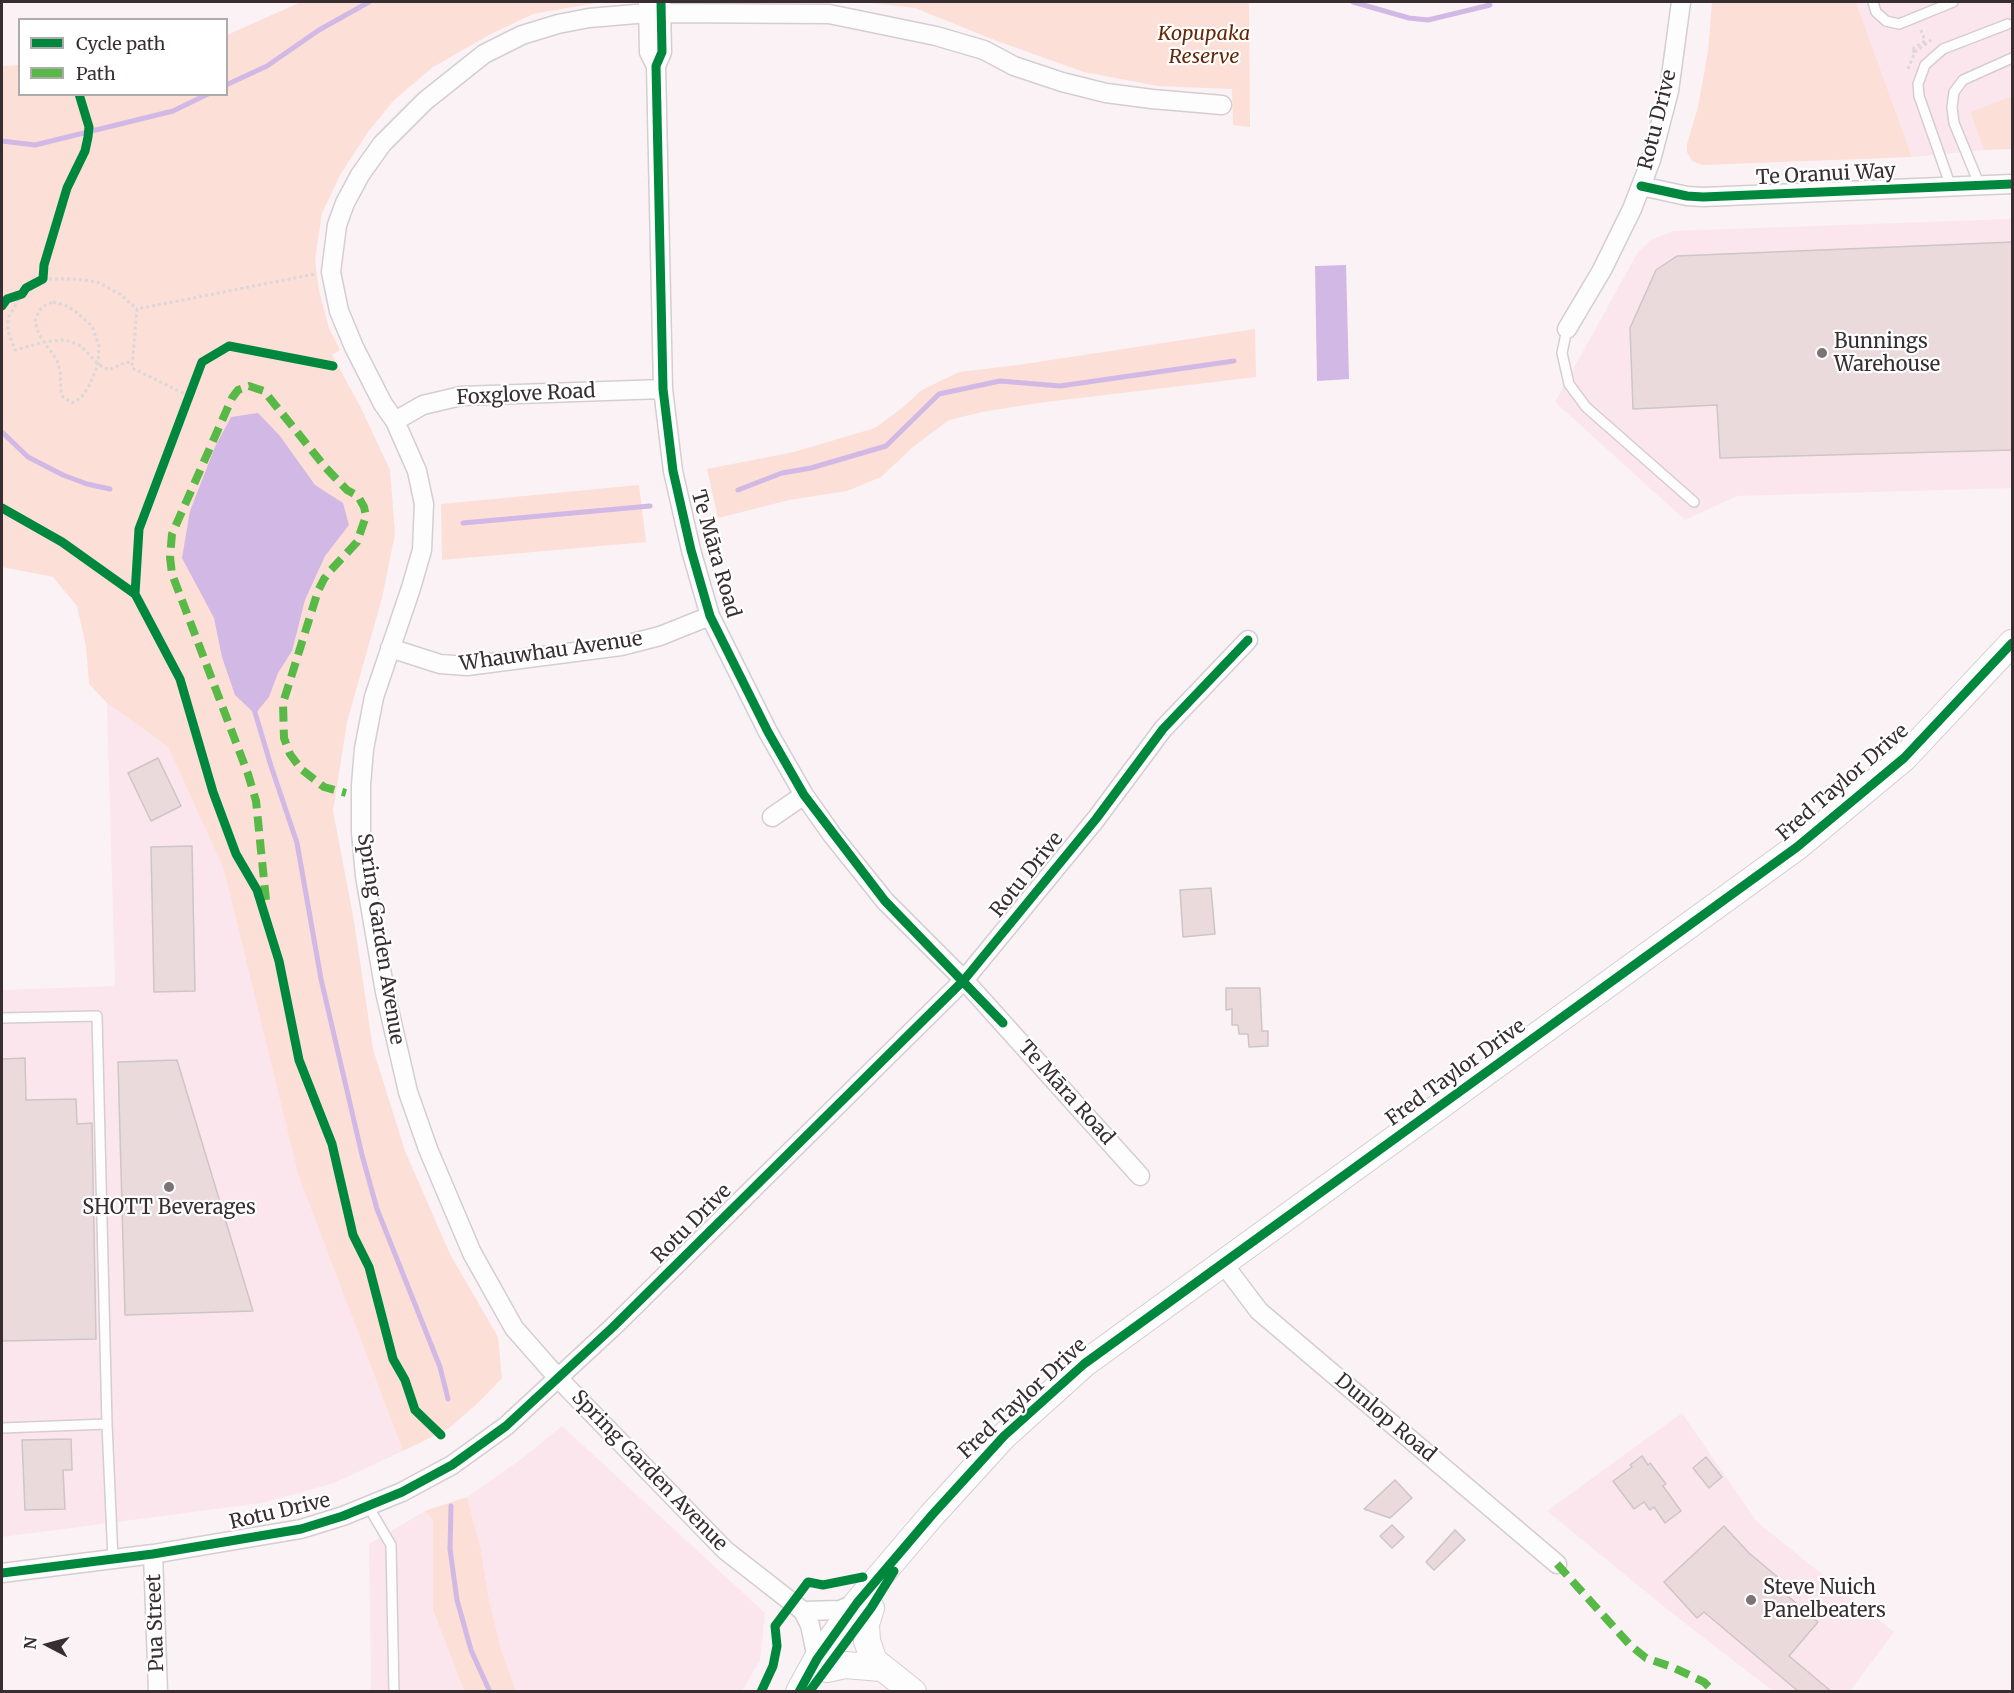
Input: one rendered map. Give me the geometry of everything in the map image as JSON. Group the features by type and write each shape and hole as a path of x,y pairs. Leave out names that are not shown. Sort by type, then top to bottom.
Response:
{"main road":[{"name":"Fred Taylor Drive","path":"798,1692 822,1664 920,1531 973,1469 1046,1396 1084,1364 1222,1262 1797,848 1904,758 2013,643"},
{"path":"864,1605 867,1641 874,1661 914,1692"},
{"name":"Fred Taylor Drive","path":"809,1692 822,1664"},
{"path":"822,1664 881,1668"}],"street":[{"name":"Rotu Drive","path":"1567,328 1602,270 1651,160 1669,91 1681,2"},
{"name":"Te Māra Road","path":"654,7 662,52 656,66 663,389 674,471 691,550 710,616 768,732 804,795 885,901 964,980 1140,1176"},
{"name":"Spring Garden Avenue","path":"803,1611 725,1550 558,1378 514,1328 472,1253 428,1149 408,1092 395,1042 365,876 361,832 361,785 364,749 374,697 422,550 424,504 417,471 395,421 383,404 354,347 339,311 331,272 337,225 345,203 360,175 382,144 405,119 457,73 484,54 522,35 558,24 654,7 829,14 945,39 984,50 1014,66 1062,82 1106,93 1222,105"},
{"name":"Te Oranui Way","path":"1641,186 1687,196 1703,197 2013,184"},
{"name":"Foxglove Road","path":"395,421 423,405 461,396 663,389"},
{"name":"Whauwhau Avenue","path":"390,648 440,664 467,666 621,646 660,636 710,616"},
{"name":"Rotu Drive","path":"2,1573 153,1554 301,1529 343,1516 402,1492 452,1465 506,1426 613,1327 964,980 1096,819 1163,729 1248,640"},
{"path":"772,817 804,795"},
{"name":"Dunlop Road","path":"1222,1262 1259,1311 1557,1564"},
{"name":"Pua Street","path":"153,1554 158,1692"},
{"path":"822,1664 810,1625 803,1611 840,1610 864,1605"}],"lane":[{"path":"1873,2 1876,12 1886,21 1899,24 1953,2"},
{"path":"1951,187 1919,96 1918,84 1925,65 1943,49 2008,24"},
{"path":"1980,186 1953,123 1954,92 1963,80 2013,58"},
{"path":"1567,328 1562,353 1569,384 1586,407 1694,502"},
{"path":"2,1018 97,1016 112,1560"},
{"path":"2,1428 107,1424"},
{"path":"368,1506 391,1545 394,1692"}],"path":[{"path":"1915,52 1911,50 1925,41"},
{"path":"137,309 321,273"},
{"path":"7,299 34,283 75,279 97,282 120,294 137,309"},
{"path":"34,283 8,318 8,331 15,350 44,342 70,341 87,351 98,364 109,370 126,362 133,363"},
{"path":"53,302 64,305 75,311 92,326 99,346 98,364 81,398 72,403 63,397 57,360 39,335 35,321 39,311 53,302"},
{"path":"137,309 132,369 191,392 185,407"}],"shaded area":[{"path":"1856,2 2012,2 2012,96 1970,112 1984,150 1912,157"},
{"name":"Bunnings Warehouse","path":"2012,219 2012,488 1737,496 1685,520 1555,402 1638,252 1651,240 1673,231"},
{"path":"1346,265 1349,379 1317,381 1315,266"},
{"path":"258,413 280,436 315,485 343,503 349,525 325,556 305,600 292,651 278,673 269,697 255,714 235,695 222,657 214,618 182,558 190,511 215,447 231,417"},
{"path":"107,703 168,747 224,870 298,1173 403,1451 334,1483 262,1503 2,1537 2,990 115,986"},
{"path":"1682,1413 1757,1522 1894,1632 1850,1691 1773,1691 1673,1614 1547,1511"},
{"path":"562,1426 765,1613 760,1660 742,1691 516,1691 501,1649 488,1595 481,1550 467,1497 520,1460"},
{"path":"425,1511 433,1520 433,1610 464,1691 371,1691 369,1544"}],"green space":[{"path":"301,2 601,2 533,14 489,35 433,67 394,100 368,132 340,175 322,213 315,260 319,291 329,328 340,350 332,355 360,406 390,470 395,534 382,598 347,722 333,811 354,921 373,1049 405,1151 450,1254 498,1337 502,1378 448,1429 403,1451 298,1174 224,870 168,747 107,703 89,684 86,646 77,606 53,577 2,567 2,66 18,65 18,96 228,96 228,35"},
{"name":"Kopupaka Reserve","path":"862,2 1249,2 1250,127 1233,125 1232,89 1158,86 1084,72 997,41 915,8"},
{"path":"1712,2 1856,2 1912,157 1702,165 1692,161 1687,152 1687,144 1698,107 1708,51"},
{"path":"2012,96 2012,149 1984,150 1970,112"},
{"path":"1255,329 1256,377 1038,403 949,420 913,447 881,477 847,491 789,500 718,518 707,469 794,452 875,428 922,390 959,372"},
{"path":"639,485 646,542 442,560 441,504"},
{"path":"467,1497 481,1550 488,1595 501,1649 516,1691 464,1691 433,1610 433,1520 425,1511"}],"building":[{"name":"Bunnings Warehouse","path":"2013,242 2013,450 1720,458 1717,405 1633,409 1630,328 1656,270 1677,256"},
{"path":"158,758 181,806 151,821 128,773"},
{"path":"192,846 195,991 154,992 151,847"},
{"path":"1211,888 1215,934 1183,937 1180,890"},
{"path":"1226,988 1260,988 1262,1031 1268,1031 1268,1046 1249,1047 1248,1034 1239,1034 1238,1025 1232,1025 1232,1009 1226,1010"},
{"path":"25,1058 26,1100 76,1099 77,1124 92,1123 96,1339 2,1341 2,1059"},
{"name":"SHOTT Beverages","path":"177,1060 253,1311 125,1315 118,1062"},
{"path":"71,1439 72,1470 63,1470 65,1509 25,1510 22,1440"},
{"path":"1642,1456 1666,1484 1663,1486 1681,1511 1665,1523 1654,1507 1650,1510 1644,1502 1634,1509 1613,1481 1632,1467 1630,1465"},
{"path":"1706,1457 1722,1477 1709,1488 1693,1468"},
{"path":"1395,1480 1412,1498 1390,1518 1364,1509"},
{"path":"1392,1525 1404,1537 1392,1548 1380,1536"},
{"name":"Steve Nuich Panelbeaters","path":"1724,1526 1749,1553 1780,1579 1775,1585 1818,1622 1789,1656 1832,1692 1799,1692 1704,1612 1697,1618 1664,1582"},
{"path":"1455,1530 1465,1540 1434,1570 1426,1562"}],"waterway":[{"path":"228,84 267,66 319,30 369,2"},
{"path":"1353,2 1409,18 1428,20 1490,5"},
{"path":"2,141 35,145 173,111 204,96"},
{"path":"738,490 782,473 811,468 886,446 939,394 1000,381 1060,386 1234,361"},
{"path":"2,432 28,457 63,475 110,489"},
{"path":"463,523 650,506"},
{"path":"254,709 297,843 321,979 377,1209 440,1367 448,1399"},
{"path":"451,1506 450,1549 457,1600 471,1650 490,1692"}],"marked path":[{"path":"266,900 256,801 248,774 172,574 170,557 172,534 232,398 238,390 249,386 264,391 326,468 347,490 358,496 364,507 366,516 357,542 331,570 318,591 283,703 284,738 290,754 301,769 324,787 346,793"},
{"path":"1557,1564 1630,1645 1646,1658 1704,1682 1714,1692"}],"cycle path":[{"path":"661,2 662,52 656,66 663,389 673,471 691,550 710,616 768,732 804,795 885,901 1003,1023"},
{"path":"2,306 7,299 22,294 26,288 43,279 44,265 67,188 85,151 88,137 89,127 80,96"},
{"path":"1641,186 1687,196 1703,197 2012,184"},
{"path":"333,366 229,346 202,362 139,529 135,594 180,679 213,792 236,854 257,890 279,961 299,1060 332,1144 353,1235 369,1267 393,1359 405,1380 415,1410 441,1435"},
{"path":"2,508 62,542 135,594"},
{"path":"2,1573 153,1554 301,1529 343,1516 402,1492 452,1465 506,1426 613,1327 964,980 1096,819 1163,729 1248,640"},
{"path":"799,1692 817,1659 857,1603 932,1515 1004,1436 1084,1364 1797,847 1904,758 2012,643"},
{"path":"809,1692 871,1608 894,1571"},
{"path":"761,1692 773,1666 777,1646 775,1626 808,1582 823,1585 863,1577"}],"place":[{"name":"Bunnings Warehouse","path":"1822,353"},
{"name":"SHOTT Beverages","path":"169,1187"},
{"name":"Steve Nuich Panelbeaters","path":"1751,1600"}]}
